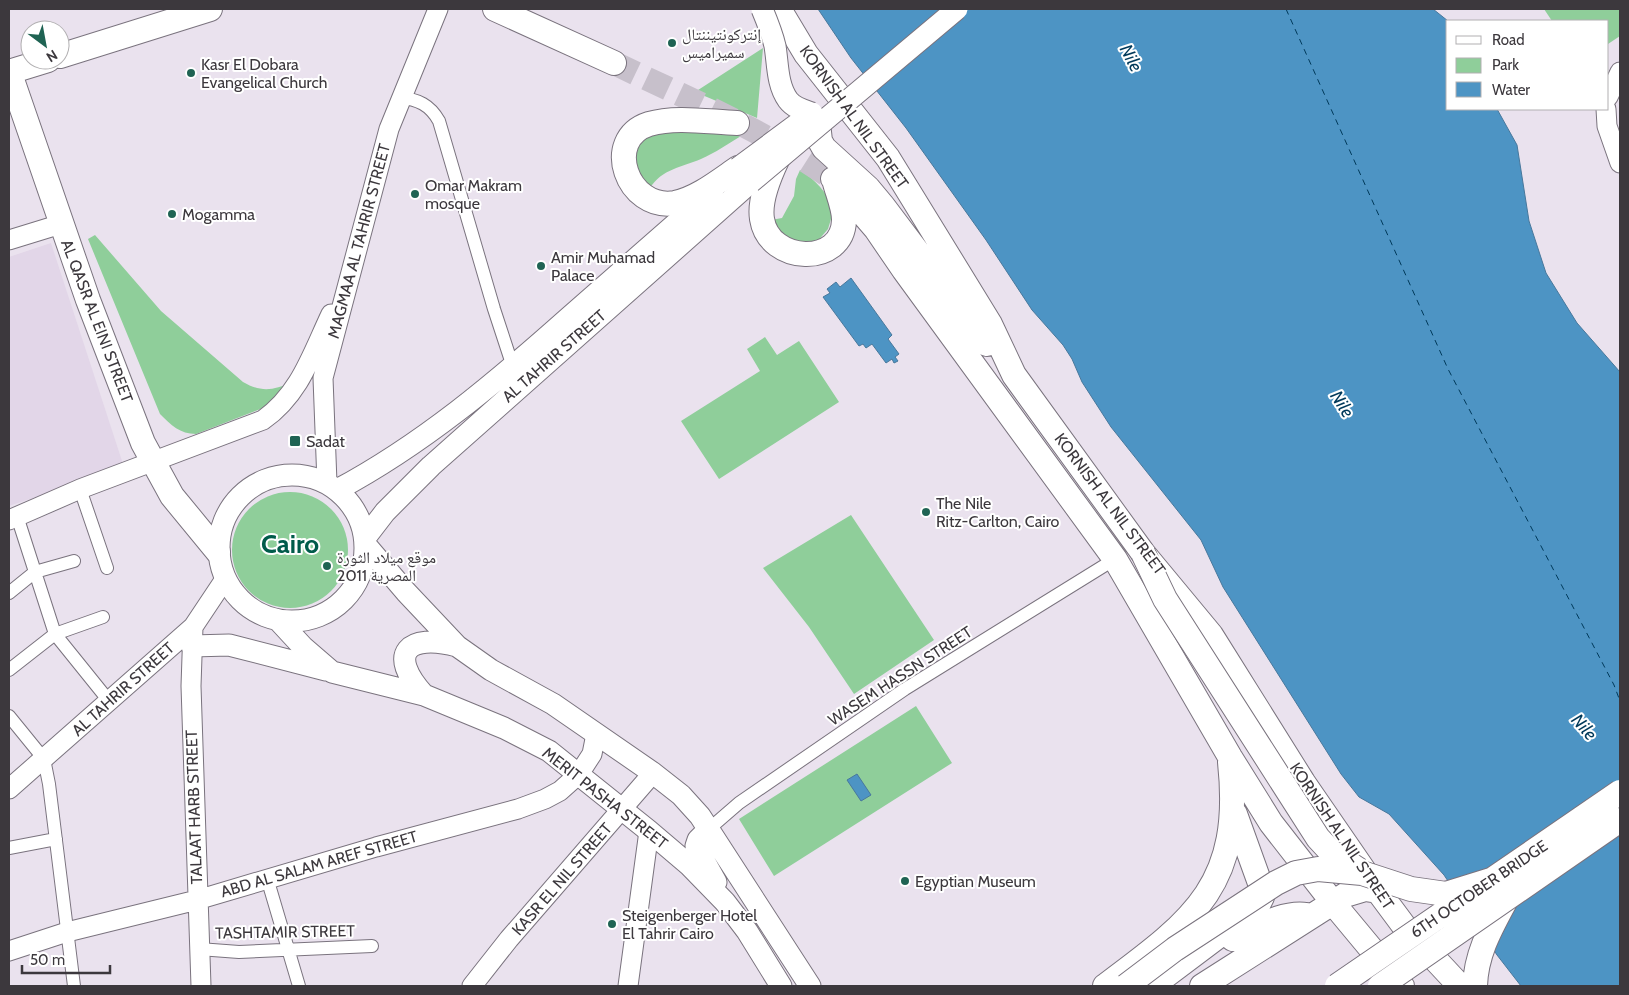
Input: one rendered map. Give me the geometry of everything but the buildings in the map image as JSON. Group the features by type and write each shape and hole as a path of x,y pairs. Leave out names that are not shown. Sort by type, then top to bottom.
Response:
{"highway":[{"path":"70,53 210,9"},
{"path":"496,9 614,62"},
{"name":"KORNISH AL NIL STREET","path":"779,9 806,54 888,158 990,324 1014,375 1143,553 1211,635 1378,891 1404,926 1460,986"},
{"name":"AL QASR AL EINI STREET","path":"9,72 88,300 151,461 172,496 218,552"},
{"path":"815,118 820,141 824,148 868,188 960,310 1014,375"},
{"path":"737,123 677,121 647,125 634,133 626,145 624,157 626,174 633,187 645,197 660,203 674,203 687,199 745,175"},
{"name":"KORNISH AL NIL STREET","path":"777,160 766,189 762,219 766,232 775,243 786,251 800,255 814,254 827,249 837,240 844,220 834,179 876,229 1115,559 1230,757 1271,823 1338,909 1402,986"},
{"path":"1009,413 1030,397"},
{"path":"1143,553 1165,599 1318,838 1330,851 1362,873"},
{"path":"1105,986 1153,951 1204,898 1220,872 1225,859 1233,808 1230,757"},
{"name":"6TH OCTOBER BRIDGE","path":"1380,986 1620,792"},
{"path":"1152,986 1193,957 1207,944 1247,917 1257,907 1262,897 1255,868 1233,808"},
{"path":"1271,823 1290,828 1308,827 1328,817"},
{"name":"6TH OCTOBER BRIDGE","path":"1337,986 1500,888 1620,820"},
{"path":"1126,986 1175,949 1276,883 1296,873 1318,869 1362,873 1411,889 1446,894 1500,888 1476,968 1475,986"},
{"path":"1231,986 1338,909 1354,891 1365,889 1378,891"},
{"path":"1202,986 1311,916 1338,909"},
{"path":"1193,957 1286,916 1298,914 1311,916"}],"main road":[{"path":"762,9 775,48 782,89 788,101 796,108 815,118"},
{"path":"745,175 777,160 815,118 936,9"},
{"path":"745,175 815,118 957,9"},
{"name":"AL TAHRIR STREET","path":"332,486 368,473 427,436 745,175"},
{"name":"AL TAHRIR STREET","path":"365,541 385,512 430,466 745,175"},
{"path":"365,541 364,563 357,581 346,597 332,610 315,618 296,621 278,620 261,615 246,606 234,593 225,578 218,552 220,530 229,510 250,489 262,481 283,475 306,476 332,486 355,512 365,541 406,592 457,646 491,670 553,704 653,772 691,805 810,986"},
{"name":"MERIT PASHA STREET","path":"278,620 303,647 332,672 424,695 514,732 548,751 650,831 689,865 725,902 747,931 780,986"},
{"path":"192,636 332,672"},
{"path":"424,695 406,669 404,660 408,651 418,643 433,641 457,646"},
{"path":"709,830 698,840 696,846 725,902"}],"street":[{"name":"MAGMAA AL TAHRIR STREET","path":"332,486 324,378 348,280 389,129 400,98 438,9"},
{"path":"1609,96 1620,72"},
{"path":"400,98 412,99 425,105 439,121 513,367"},
{"path":"1606,110 1607,126 1620,163"},
{"path":"9,240 61,224"},
{"path":"109,701 55,634 35,572 13,518 151,461 263,420 281,407 303,373 348,280"},
{"path":"80,489 107,568"},
{"name":"WASEM HASSN STREET","path":"709,830 739,803 905,689 1115,559"},
{"path":"9,593 35,572 74,561"},
{"name":"AL TAHRIR STREET","path":"9,789 109,701 192,636 225,578"},
{"path":"9,670 55,634 103,616"},
{"name":"TALAAT HARB STREET","path":"192,636 191,686 201,986"},
{"path":"9,716 44,759 74,986"},
{"name":"ABD AL SALAM AREF STREET","path":"9,951 68,932 197,900 383,844 518,809 560,791 579,774 592,754 596,734"},
{"name":"KASR EL NIL STREET","path":"472,986 509,939 653,772"},
{"path":"628,986 650,831"},
{"path":"9,848 56,839"},
{"path":"268,878 299,986"},
{"name":"TASHTAMIR STREET","path":"199,949 239,952 372,946"}],"shaded area":[{"path":"51,243 123,464 116,470 9,506 9,257"}],"green space":[{"path":"1544,9 1620,9 1620,36 1609,43 1609,20 1551,20"},
{"path":"763,48 757,118 695,92"},
{"path":"698,128 743,135 706,157 673,169 660,177 650,188 642,185 631,154 637,143 644,136 659,129"},
{"path":"800,170 820,187 834,209 828,229 816,243 781,240 771,220 782,218 794,196 796,179"},
{"path":"95,235 161,311 243,382 261,389 273,389 292,382 276,403 196,434 180,431 168,422 160,414 88,239"},
{"path":"765,337 777,355 799,341 839,402 719,479 681,421 760,371 747,349"},
{"path":"290,492 312,497 331,509 343,528 348,550 343,572 331,591 312,603 290,608 268,603 249,591 237,572 232,550 237,528 249,509 268,497"},
{"path":"851,515 934,640 854,694 809,627 763,568"},
{"path":"916,706 952,763 774,876 739,819"}],"water":[{"name":"Nile","path":"818,9 1433,9 1447,20 1446,110 1498,110 1517,145 1529,221 1546,273 1577,323 1620,372 1620,986 1521,986 1497,955 1444,875 1389,814 1359,797 1341,774 1223,587 1201,540 1111,427 1082,382 1072,359 1063,345 1032,310 986,240 906,128 851,58"},
{"path":"851,278 892,335 888,339 899,354 895,357 898,361 894,363 892,359 886,363 872,344 866,348 863,344 859,346 823,297 830,293 827,289 836,282 840,287"},
{"path":"857,774 871,795 861,801 847,780"}],"ferry route":[{"path":"1286,9 1448,369 1614,685 1620,701"}],"tunnel":[{"path":"614,63 754,131 833,179"}],"place":[{"name":"إنتركونتيننتال سميراميس","path":"672,43"},
{"name":"Kasr El Dobara Evangelical Church","path":"191,73"},
{"name":"Omar Makram mosque","path":"415,194"},
{"name":"Mogamma","path":"172,214"},
{"name":"Amir Muhamad Palace","path":"541,266"},
{"name":"Sadat","path":"295,441"},
{"name":"The Nile Ritz-Carlton, Cairo","path":"926,512"},
{"name":"موقع ميلاد الثورة المصرية 2011","path":"327,566"},
{"name":"Egyptian Museum","path":"905,881"},
{"name":"Steigenberger Hotel El Tahrir Cairo","path":"612,924"}],"district":[{"name":"Cairo","path":"290,544"}]}
